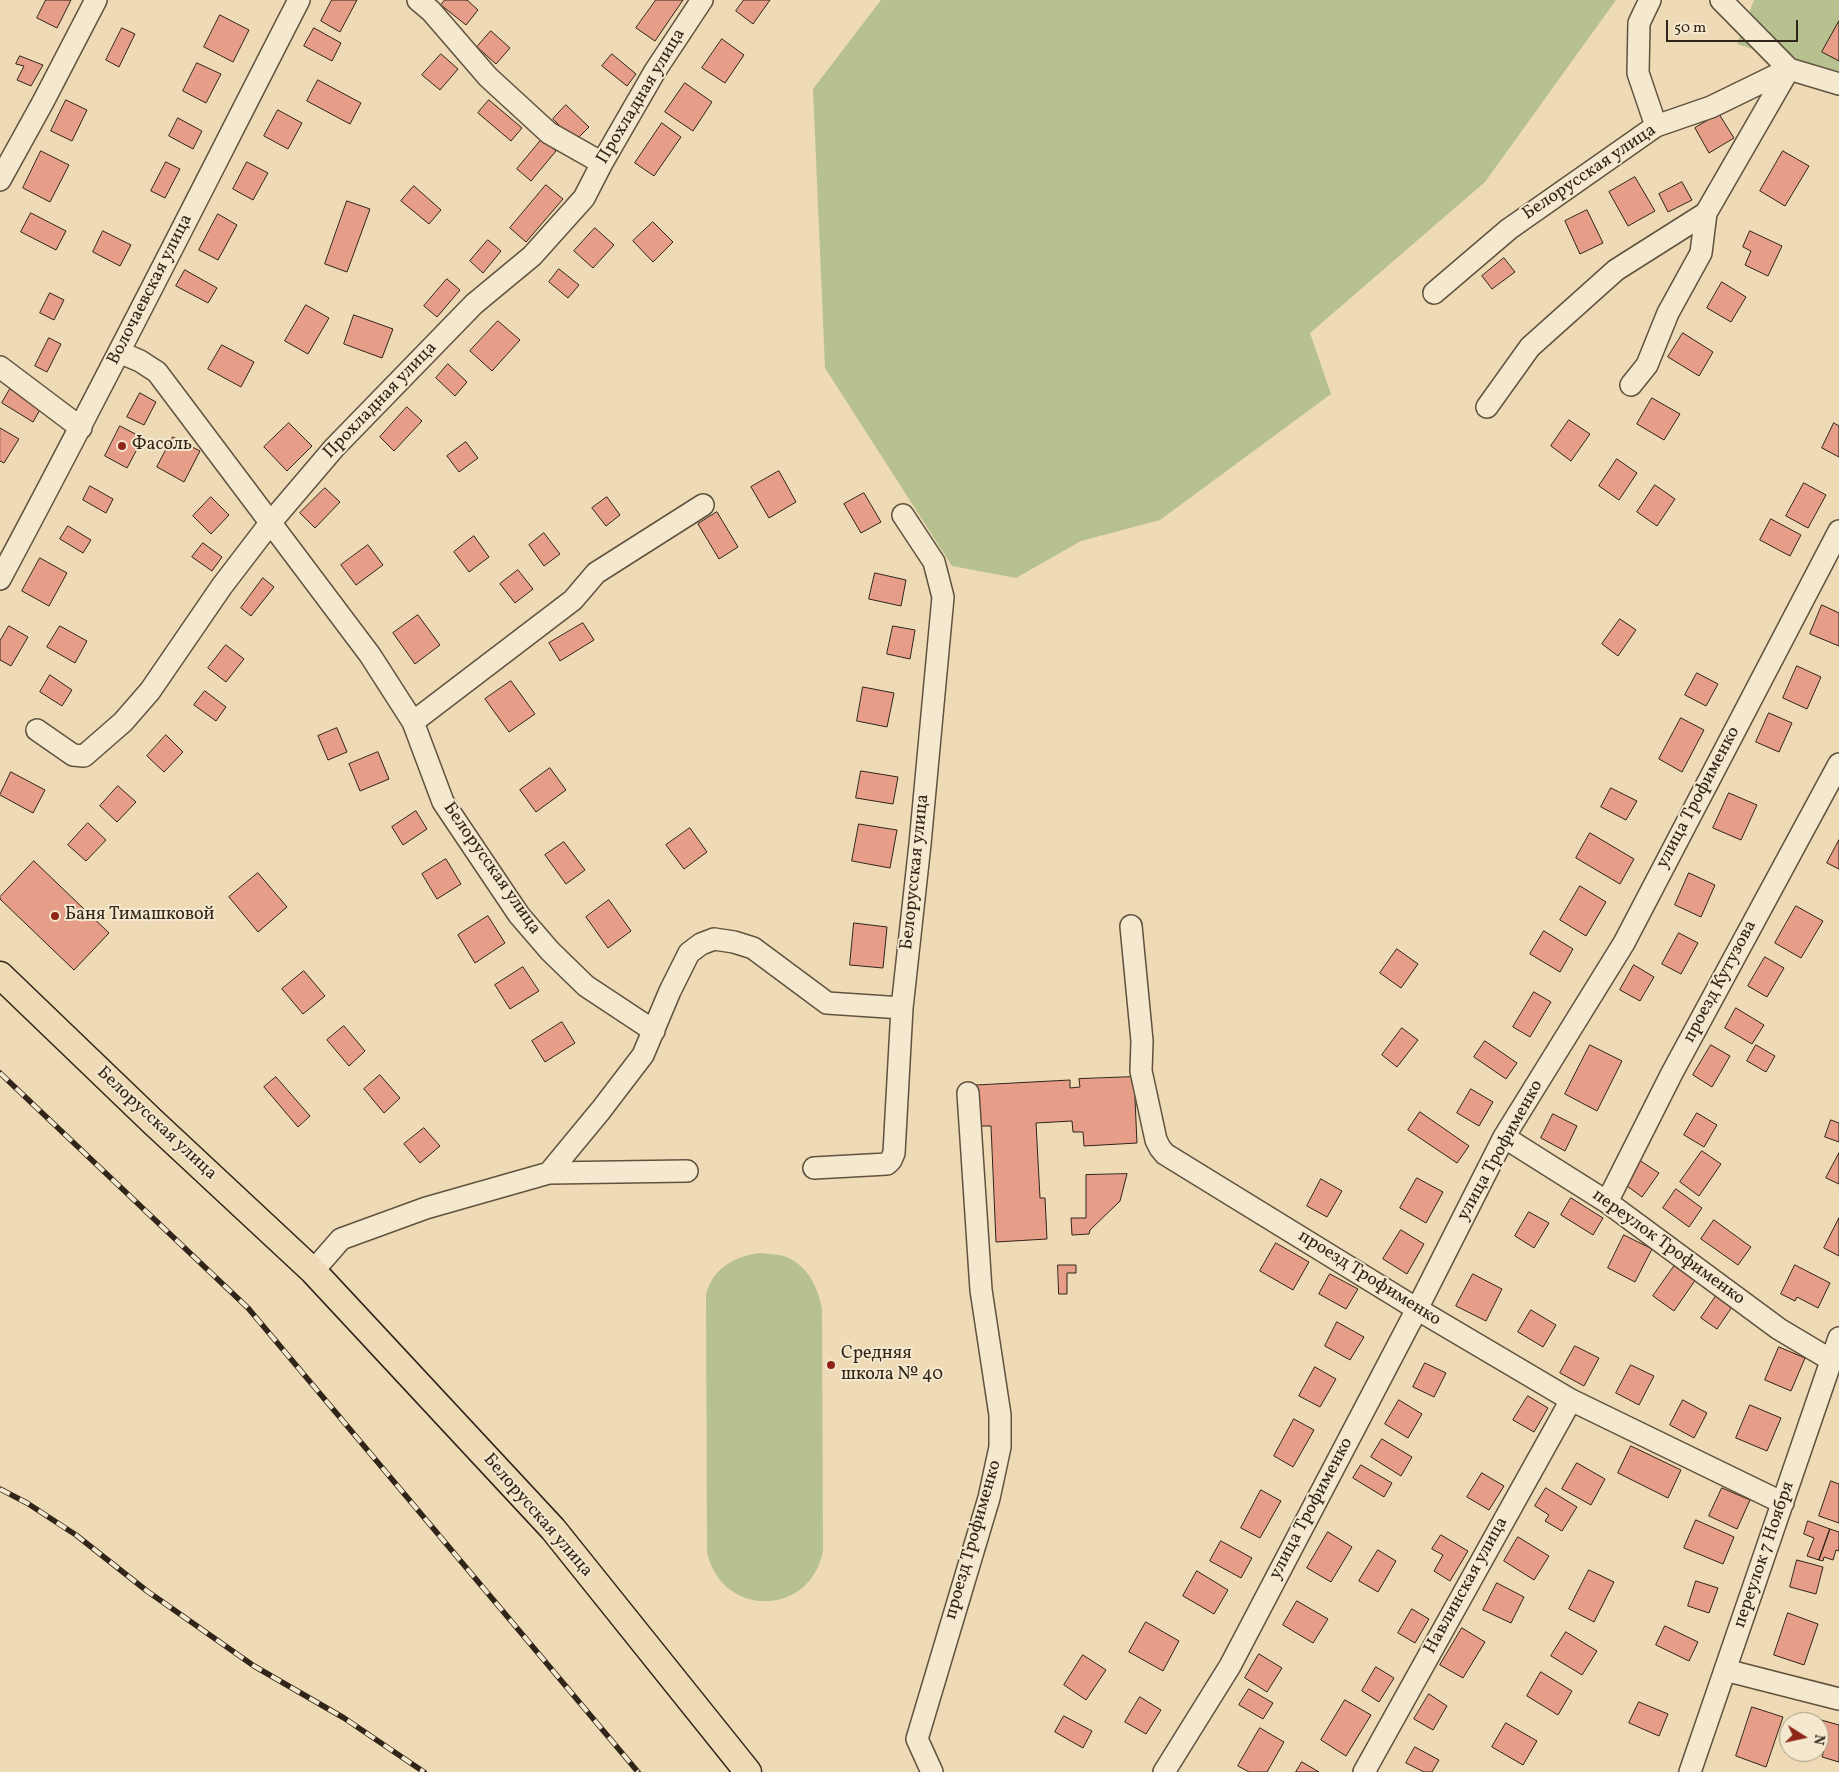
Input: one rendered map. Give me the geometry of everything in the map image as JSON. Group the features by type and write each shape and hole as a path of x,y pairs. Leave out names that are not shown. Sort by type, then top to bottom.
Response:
{"main road":[{"name":"Белорусская улица","path":"0,975 313,1271 553,1529 748,1772"}],"street":[{"path":"0,180 96,0"},
{"name":"Волочаевская улица","path":"0,579 81,428 299,0"},
{"path":"418,0 431,11 488,77 549,133 602,163"},
{"name":"Прохладная улица","path":"37,730 73,755 84,756 123,722 150,691 222,586 271,522 334,448 474,304 532,256 584,198 654,71 702,0"},
{"path":"1650,0 1639,23 1638,73 1656,126"},
{"path":"1721,0 1790,69 1839,84"},
{"path":"1631,386 1647,365 1668,314 1702,253 1706,214 1790,69"},
{"name":"Белорусская улица","path":"1434,293 1509,229 1656,126 1711,107 1790,69"},
{"path":"1487,407 1530,347 1616,270 1706,214"},
{"name":"Белорусская улица","path":"119,352 140,361 157,372 370,655 413,722 443,802 519,915 550,951 586,986 654,1031"},
{"path":"0,367 81,428"},
{"path":"413,722 574,600 596,573 703,505"},
{"name":"Белорусская улица","path":"814,1168 887,1164 894,1153 902,1008 920,844 943,597 934,562 903,516"},
{"name":"улица Трофименко","path":"1164,1772 1230,1666 1417,1309 1504,1137 1624,943 1839,531"},
{"name":"проезд Кутузова","path":"1607,1202 1677,1064 1839,764"},
{"name":"проезд Трофименко","path":"1131,926 1142,1041 1141,1071 1156,1140 1166,1154 1417,1309 1571,1400 1783,1503"},
{"path":"549,1173 602,1110 644,1055 688,953 701,944 714,939 734,942 753,948 827,1003 902,1008"},
{"name":"проезд Трофименко","path":"932,1772 917,1739 989,1498 1000,1447 1000,1414 981,1290 968,1093"},
{"name":"переулок Трофименко","path":"1504,1137 1607,1202 1779,1329 1832,1360"},
{"path":"313,1271 341,1239 426,1208 549,1173 687,1171"},
{"name":"переулок 7 Ноября","path":"1690,1772 1839,1338"},
{"name":"Навлинская улица","path":"1364,1772 1571,1400"},
{"path":"1725,1670 1839,1699"}],"green space":[{"path":"881,0 1616,0 1485,182 1310,333 1331,394 1160,520 1081,541 1016,578 952,566 825,368 813,89"},
{"path":"1754,0 1839,0 1839,78 1737,44"},
{"path":"760,1253 784,1256 805,1270 818,1293 822,1309 823,1550 815,1572 802,1588 785,1598 766,1601 747,1598 729,1589 716,1574 707,1552 706,1295 713,1278 726,1265 741,1257"}],"building":[{"path":"46,0 71,0 57,28 37,18"},
{"path":"332,0 357,0 340,32 321,21"},
{"path":"445,0 467,0 478,10 466,25 441,5"},
{"path":"656,0 683,0 655,41 636,28"},
{"path":"744,0 770,0 753,24 736,11"},
{"path":"220,15 249,30 233,62 204,47"},
{"path":"1839,21 1839,61 1822,52"},
{"path":"122,28 135,34 119,67 106,60"},
{"path":"314,28 341,43 332,61 304,46"},
{"path":"491,31 510,48 496,64 477,47"},
{"path":"722,39 744,55 725,83 702,68"},
{"path":"441,54 458,69 440,90 422,75"},
{"path":"612,54 636,74 627,86 602,66"},
{"path":"20,56 43,65 31,86 17,80 24,66 16,64"},
{"path":"197,63 221,74 206,103 183,91"},
{"path":"318,80 361,103 350,124 307,101"},
{"path":"685,83 712,102 693,131 665,112"},
{"path":"66,100 87,110 72,141 51,131"},
{"path":"489,100 522,128 511,141 478,113"},
{"path":"566,105 589,127 575,141 553,119"},
{"path":"278,110 302,123 288,149 264,136"},
{"path":"1719,114 1734,138 1709,153 1695,128"},
{"path":"178,118 202,131 193,149 169,136"},
{"path":"662,123 681,137 654,176 635,163"},
{"path":"542,139 556,151 531,181 517,169"},
{"path":"41,151 69,165 50,202 23,188"},
{"path":"1783,151 1809,166 1785,206 1760,191"},
{"path":"166,162 180,169 165,198 151,191"},
{"path":"247,162 268,173 253,200 233,189"},
{"path":"1635,177 1655,211 1628,226 1609,192"},
{"path":"1682,182 1692,200 1668,212 1659,194"},
{"path":"546,185 563,199 526,242 510,228"},
{"path":"414,186 441,210 429,224 401,201"},
{"path":"347,201 370,209 347,272 325,264"},
{"path":"1587,210 1603,243 1580,254 1565,221"},
{"path":"31,213 66,231 56,250 21,232"},
{"path":"218,214 237,225 218,260 199,250"},
{"path":"653,222 673,242 653,262 633,241"},
{"path":"595,228 614,245 593,268 574,251"},
{"path":"103,231 131,245 120,266 93,252"},
{"path":"1750,231 1782,246 1768,276 1745,265 1751,251 1743,247"},
{"path":"488,240 501,251 483,273 470,261"},
{"path":"1504,258 1515,272 1492,289 1482,276"},
{"path":"559,269 579,285 568,298 549,282"},
{"path":"185,270 217,288 208,303 176,286"},
{"path":"447,279 460,290 437,317 424,306"},
{"path":"1722,282 1746,297 1731,322 1707,308"},
{"path":"50,293 64,300 54,320 40,313"},
{"path":"306,305 329,318 308,354 285,341"},
{"path":"354,315 393,329 382,358 344,344"},
{"path":"498,321 520,340 492,371 470,351"},
{"path":"1683,333 1713,352 1699,376 1668,357"},
{"path":"49,338 61,344 47,372 35,366"},
{"path":"222,345 254,362 241,387 208,369"},
{"path":"448,364 467,382 455,396 436,378"},
{"path":"10,389 41,408 33,422 2,403"},
{"path":"140,393 156,402 144,425 127,417"},
{"path":"1652,398 1680,414 1664,440 1637,424"},
{"path":"407,407 422,421 394,451 380,437"},
{"path":"1569,420 1590,434 1571,461 1551,446"},
{"path":"289,423 312,446 287,471 264,447"},
{"path":"1834,423 1839,426 1839,457 1822,448"},
{"path":"120,426 143,438 127,468 105,456"},
{"path":"0,428 19,439 4,463 0,461"},
{"path":"173,437 200,451 184,482 157,467"},
{"path":"466,442 478,458 459,472 447,456"},
{"path":"1617,459 1637,473 1619,500 1599,486"},
{"path":"779,471 796,502 769,518 751,487"},
{"path":"1804,483 1826,495 1808,528 1786,516"},
{"path":"1655,485 1675,499 1657,526 1637,512"},
{"path":"90,486 113,499 106,513 83,500"},
{"path":"325,488 340,502 315,528 300,513"},
{"path":"864,493 881,522 861,533 844,504"},
{"path":"211,497 229,515 211,534 193,516"},
{"path":"607,497 620,515 606,526 592,508"},
{"path":"717,512 738,547 719,559 698,524"},
{"path":"1771,519 1801,535 1790,556 1760,540"},
{"path":"68,526 91,540 83,553 60,539"},
{"path":"544,533 560,554 544,566 529,545"},
{"path":"474,536 489,557 469,572 454,552"},
{"path":"203,543 222,557 212,571 192,557"},
{"path":"368,545 383,565 356,585 341,565"},
{"path":"40,558 67,573 49,606 22,591"},
{"path":"518,570 533,589 515,603 500,584"},
{"path":"875,573 906,580 901,606 869,599"},
{"path":"263,578 274,587 251,616 241,608"},
{"path":"1822,605 1839,613 1839,646 1810,634"},
{"path":"418,615 440,645 415,664 393,633"},
{"path":"1620,619 1636,630 1618,656 1602,644"},
{"path":"583,623 594,640 560,661 549,643"},
{"path":"9,626 28,637 11,666 0,660 0,641"},
{"path":"60,626 87,641 75,663 47,647"},
{"path":"893,626 915,630 910,659 887,654"},
{"path":"226,645 244,659 226,682 208,668"},
{"path":"1797,666 1821,677 1807,709 1783,698"},
{"path":"1697,673 1718,684 1706,706 1685,695"},
{"path":"50,675 72,690 62,706 40,692"},
{"path":"511,681 535,714 509,732 485,699"},
{"path":"863,687 894,693 887,727 857,721"},
{"path":"205,691 226,707 216,721 194,705"},
{"path":"1769,713 1792,723 1779,752 1756,742"},
{"path":"1681,718 1704,730 1682,772 1659,759"},
{"path":"337,728 347,752 328,760 318,736"},
{"path":"166,735 183,752 164,772 147,756"},
{"path":"378,752 389,779 360,791 349,764"},
{"path":"550,768 566,790 536,812 520,790"},
{"path":"861,771 898,777 893,804 856,798"},
{"path":"11,772 45,790 33,813 0,795"},
{"path":"118,786 136,802 117,822 100,806"},
{"path":"1611,788 1637,801 1626,820 1601,807"},
{"path":"1729,793 1757,805 1741,840 1713,828"},
{"path":"416,811 427,829 403,845 392,827"},
{"path":"88,823 106,840 86,861 68,845"},
{"path":"859,824 897,830 890,868 852,861"},
{"path":"690,828 707,852 684,869 666,845"},
{"path":"1590,833 1634,859 1620,884 1576,858"},
{"path":"1839,840 1839,869 1827,863"},
{"path":"564,842 585,870 566,884 545,855"},
{"path":"446,859 461,884 437,899 422,874"},
{"name":"Баня Тимашковой","path":"34,861 109,933 74,970 0,899"},
{"path":"258,873 287,907 258,932 229,897"},
{"path":"1689,873 1715,885 1701,917 1675,905"},
{"path":"1580,886 1606,902 1586,936 1560,920"},
{"path":"609,900 631,931 608,948 586,917"},
{"path":"1796,906 1823,921 1801,958 1775,943"},
{"path":"488,916 505,943 475,963 458,935"},
{"path":"854,923 887,927 883,968 850,965"},
{"path":"1544,931 1573,949 1560,972 1530,954"},
{"path":"1679,933 1698,943 1681,974 1662,964"},
{"path":"1397,949 1418,964 1401,988 1380,973"},
{"path":"1765,957 1784,968 1767,997 1748,986"},
{"path":"1634,965 1654,977 1640,1001 1620,990"},
{"path":"523,967 539,991 510,1009 495,985"},
{"path":"304,971 325,996 303,1014 282,989"},
{"path":"1534,992 1551,1002 1530,1037 1513,1027"},
{"path":"1736,1008 1764,1025 1752,1044 1725,1028"},
{"path":"562,1022 575,1043 545,1062 532,1041"},
{"path":"344,1026 365,1051 349,1066 327,1040"},
{"path":"1402,1028 1418,1040 1397,1067 1382,1055"},
{"path":"1485,1041 1517,1063 1506,1079 1474,1057"},
{"path":"1590,1045 1622,1061 1597,1111 1565,1094"},
{"path":"1711,1045 1730,1056 1712,1087 1693,1075"},
{"path":"1756,1045 1775,1056 1766,1072 1747,1061"},
{"path":"380,1075 400,1098 384,1113 364,1089"},
{"path":"276,1077 310,1116 298,1127 264,1087"},
{"path":"1134,1077 1137,1143 1084,1146 1083,1132 1073,1132 1072,1121 1036,1123 1040,1198 1045,1198 1047,1239 996,1242 991,1126 978,1126 976,1085 1070,1080 1070,1088 1080,1087 1079,1079"},
{"path":"1471,1089 1493,1102 1479,1126 1457,1113"},
{"path":"1420,1112 1469,1146 1457,1163 1408,1130"},
{"path":"1697,1113 1717,1125 1704,1147 1684,1135"},
{"path":"1553,1114 1577,1126 1565,1151 1541,1138"},
{"path":"1831,1120 1839,1123 1839,1142 1825,1137"},
{"path":"424,1128 440,1146 420,1163 404,1144"},
{"path":"1702,1151 1721,1164 1699,1196 1680,1182"},
{"path":"1839,1153 1839,1184 1826,1178"},
{"path":"1639,1160 1659,1173 1642,1197 1623,1183"},
{"path":"1127,1174 1120,1201 1090,1230 1089,1234 1072,1235 1071,1218 1086,1218 1086,1175"},
{"path":"1417,1178 1443,1192 1426,1223 1400,1208"},
{"path":"1321,1179 1342,1191 1327,1217 1307,1206"},
{"path":"1676,1189 1702,1208 1689,1227 1663,1208"},
{"path":"1571,1198 1603,1218 1593,1235 1561,1215"},
{"path":"1529,1212 1549,1223 1534,1248 1515,1236"},
{"path":"1839,1218 1839,1256 1824,1248"},
{"path":"1714,1220 1751,1247 1738,1265 1701,1239"},
{"path":"1401,1230 1424,1244 1407,1274 1383,1259"},
{"path":"1624,1235 1652,1249 1635,1282 1608,1268"},
{"path":"1276,1243 1309,1262 1293,1290 1260,1271"},
{"path":"1058,1265 1076,1265 1076,1273 1067,1273 1067,1294 1059,1294"},
{"path":"1675,1265 1696,1279 1674,1311 1653,1296"},
{"path":"1795,1265 1830,1283 1818,1308 1797,1297 1795,1301 1781,1294"},
{"path":"1330,1274 1358,1289 1346,1309 1319,1294"},
{"path":"1473,1274 1502,1289 1486,1321 1456,1306"},
{"path":"1716,1296 1732,1307 1717,1329 1701,1318"},
{"path":"1531,1310 1556,1325 1543,1347 1518,1332"},
{"path":"1337,1322 1364,1337 1350,1360 1325,1346"},
{"path":"1575,1346 1599,1358 1584,1386 1560,1373"},
{"path":"1779,1347 1805,1358 1791,1391 1765,1380"},
{"path":"1425,1363 1446,1373 1434,1397 1413,1387"},
{"path":"1631,1365 1654,1376 1639,1405 1616,1393"},
{"path":"1315,1367 1336,1379 1320,1407 1299,1396"},
{"path":"1528,1396 1548,1408 1534,1432 1513,1420"},
{"path":"1399,1400 1422,1414 1408,1438 1385,1424"},
{"path":"1683,1400 1707,1413 1694,1438 1670,1425"},
{"path":"1750,1405 1781,1418 1767,1451 1736,1438"},
{"path":"1294,1419 1314,1430 1293,1467 1274,1456"},
{"path":"1382,1439 1412,1457 1401,1476 1371,1457"},
{"path":"1631,1446 1681,1470 1668,1498 1618,1473"},
{"path":"1577,1463 1605,1479 1591,1505 1562,1489"},
{"path":"1361,1465 1392,1483 1384,1497 1353,1478"},
{"path":"1482,1473 1504,1486 1489,1510 1467,1497"},
{"path":"1831,1481 1839,1484 1839,1523 1819,1516"},
{"path":"1546,1488 1577,1507 1562,1531 1545,1521 1549,1515 1535,1506"},
{"path":"1722,1488 1750,1500 1737,1529 1709,1516"},
{"path":"1261,1490 1281,1501 1260,1538 1241,1528"},
{"path":"1696,1520 1734,1537 1723,1564 1684,1548"},
{"path":"1808,1521 1830,1529 1819,1560 1807,1556 1814,1538 1804,1534"},
{"path":"1830,1529 1839,1532 1839,1551 1836,1550 1833,1560 1824,1557 1823,1561 1819,1560"},
{"path":"1328,1532 1352,1547 1331,1582 1307,1568"},
{"path":"1441,1535 1468,1551 1450,1581 1434,1571 1443,1555 1432,1549"},
{"path":"1518,1537 1549,1556 1534,1580 1504,1561"},
{"path":"1221,1541 1252,1558 1241,1578 1210,1561"},
{"path":"1378,1550 1396,1561 1378,1592 1359,1581"},
{"path":"1797,1560 1823,1567 1816,1594 1790,1587"},
{"path":"1589,1570 1614,1582 1594,1622 1569,1609"},
{"path":"1197,1571 1228,1590 1214,1614 1183,1596"},
{"path":"1696,1581 1718,1588 1709,1613 1688,1606"},
{"path":"1497,1583 1524,1597 1511,1623 1483,1610"},
{"path":"1297,1601 1328,1619 1313,1643 1283,1625"},
{"path":"1412,1609 1429,1619 1415,1643 1398,1633"},
{"path":"1788,1613 1818,1624 1804,1665 1774,1655"},
{"path":"1146,1622 1179,1641 1163,1671 1129,1652"},
{"path":"1665,1626 1698,1642 1689,1661 1656,1645"},
{"path":"1462,1628 1485,1642 1463,1678 1440,1665"},
{"path":"1566,1632 1597,1651 1582,1675 1551,1656"},
{"path":"1259,1654 1282,1668 1267,1692 1245,1678"},
{"path":"1083,1655 1106,1670 1086,1700 1064,1685"},
{"path":"1376,1667 1394,1678 1379,1702 1362,1691"},
{"path":"1541,1672 1572,1691 1558,1715 1527,1696"},
{"path":"1249,1689 1273,1703 1263,1719 1239,1705"},
{"path":"1429,1694 1447,1706 1433,1730 1414,1719"},
{"path":"1140,1697 1161,1710 1146,1734 1125,1722"},
{"path":"1345,1700 1371,1715 1346,1756 1321,1740"},
{"path":"1639,1702 1668,1714 1659,1736 1629,1723"},
{"path":"1752,1707 1779,1716 1779,1729 1766,1767 1736,1756"},
{"path":"1064,1716 1092,1731 1083,1748 1055,1732"},
{"path":"1829,1722 1839,1725 1839,1762 1829,1759"},
{"path":"1506,1723 1537,1741 1523,1765 1492,1747"},
{"path":"1260,1728 1284,1742 1267,1772 1249,1772 1238,1766"},
{"path":"1415,1747 1439,1760 1432,1772 1424,1772 1406,1763"},
{"path":"1302,1762 1319,1772 1296,1772"}],"railway":[{"path":"0,1073 248,1308 638,1772"},
{"path":"0,1489 27,1503 76,1535 147,1591 254,1666 344,1718 424,1772"}],"place":[{"name":"Фасоль","path":"122,446"},
{"name":"Баня Тимашковой","path":"55,916"},
{"name":"Средняя школа № 40","path":"831,1365"}]}
